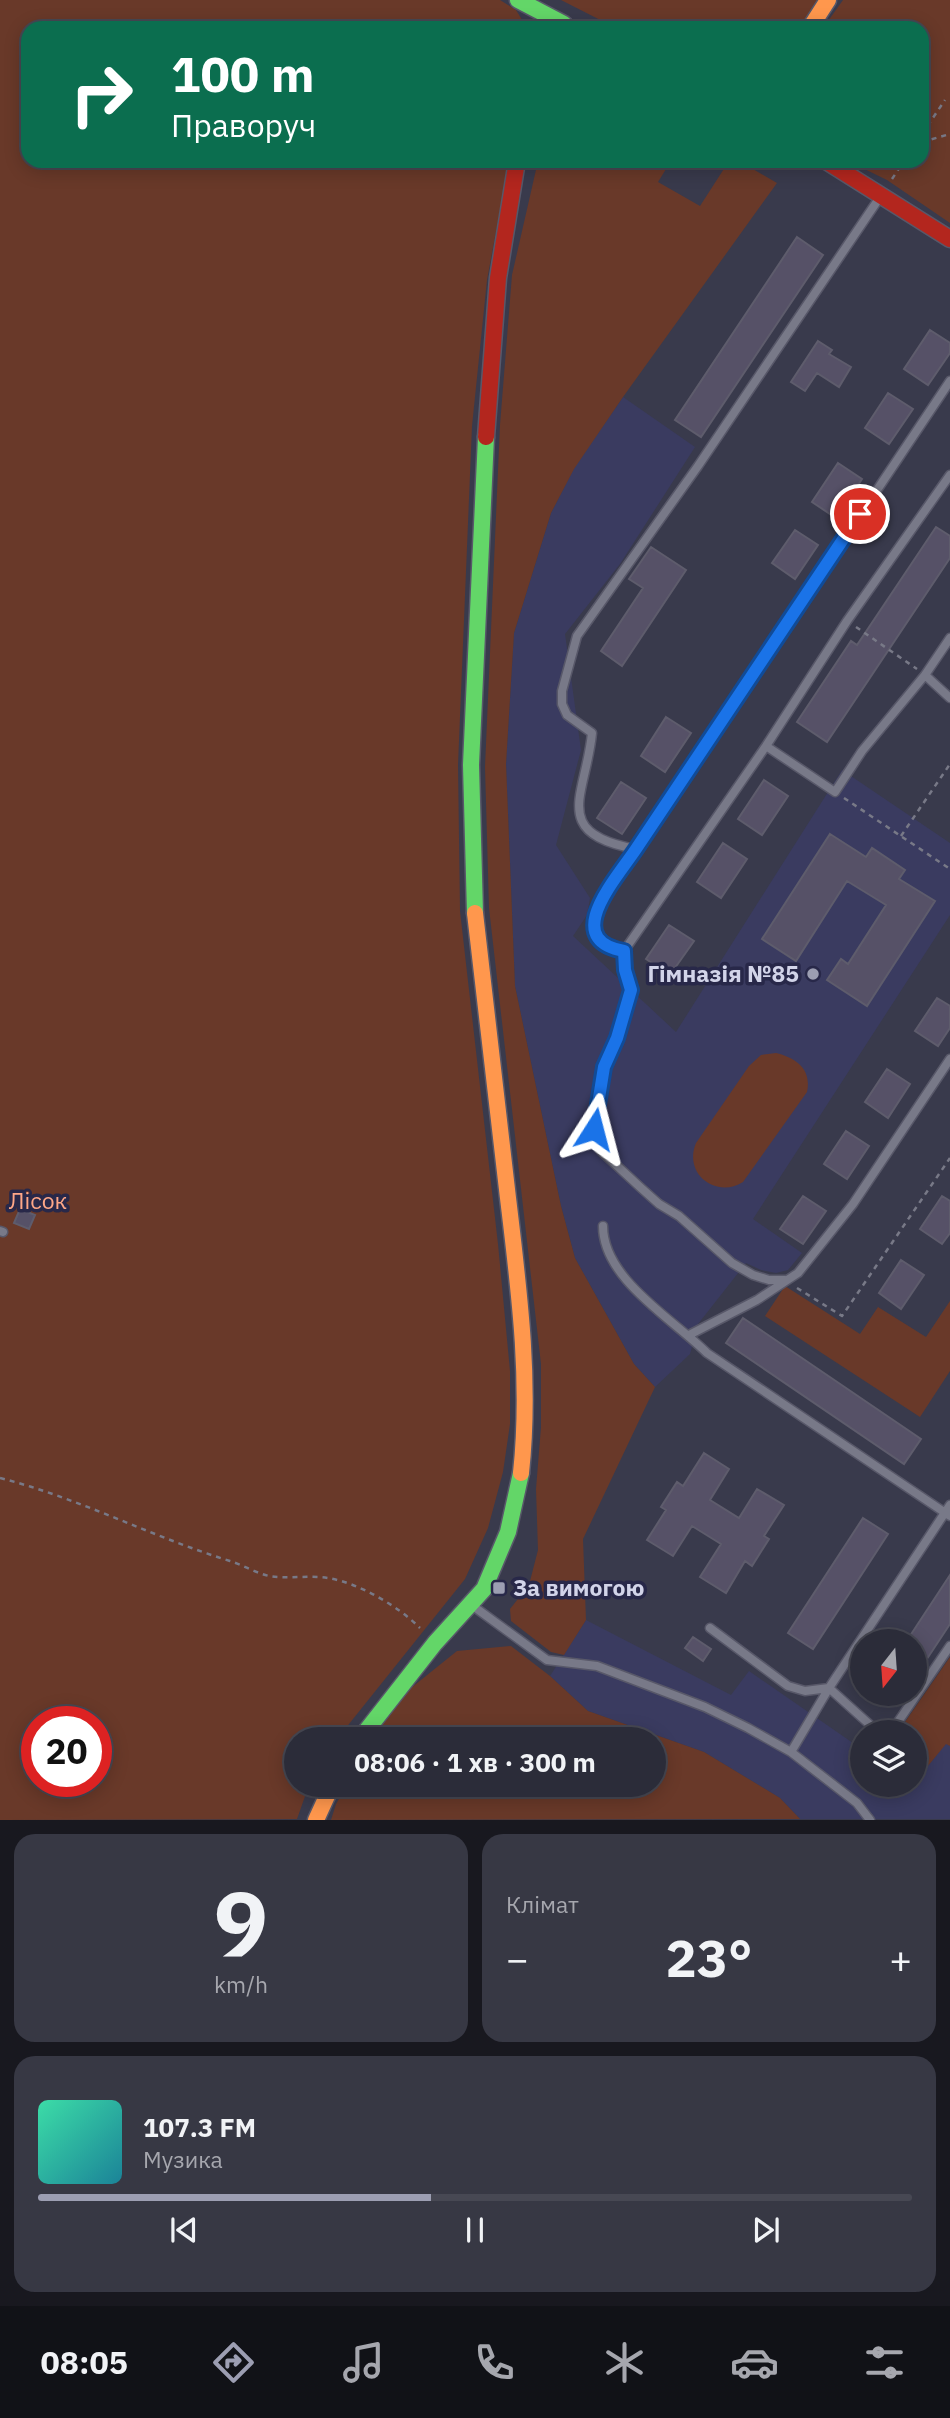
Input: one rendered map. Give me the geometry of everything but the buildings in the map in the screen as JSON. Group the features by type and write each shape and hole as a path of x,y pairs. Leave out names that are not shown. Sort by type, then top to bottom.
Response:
{"main road":[{"path":"518,0 558,21"},
{"path":"814,21 828,0"},
{"path":"369,1727 435,1643 484,1589 508,1532 521,1476 526,1427 526,1374 514,1248 475,910 471,765 486,426 498,278 516,168"},
{"path":"838,168 950,239"},
{"path":"316,1819 326,1797"}],"lane":[{"path":"636,849 606,842 582,826 577,805 592,733 567,715 562,704 562,691 577,636 698,466 882,194"},
{"path":"624,951 609,948 599,940 593,929 593,920 608,892 950,381"},
{"path":"785,1280 769,1280 753,1275 732,1263 679,1216 659,1204 601,1151 594,1140 604,1067 617,1038 631,990 625,970 624,951 766,746 847,621 950,475"},
{"path":"766,746 835,792 862,751 925,675 950,638"},
{"path":"925,675 950,698"},
{"path":"689,1335 757,1300 798,1273 853,1204 950,1059"},
{"path":"603,1226 603,1241 620,1272 641,1295 707,1353 948,1511 829,1688 790,1752"},
{"path":"472,1605 547,1660 597,1666 705,1707 748,1728 790,1752 857,1803 870,1819"},
{"path":"710,1628 788,1686 805,1691 829,1688"},
{"path":"899,1720 950,1646"},
{"path":"829,1688 862,1720"}],"path":[{"path":"929,124 945,100"},
{"path":"929,140 950,134"},
{"path":"882,194 899,168"},
{"path":"847,621 925,675"},
{"path":"901,836 950,764"},
{"path":"835,792 950,869"},
{"path":"785,1280 842,1316 950,1158"},
{"path":"0,1478 69,1500 269,1576 329,1578 374,1594 409,1616 435,1643"}],"shaded area":[{"path":"623,397 695,447 620,564 565,634 581,750 556,845 590,898 587,915 573,936 676,1032 842,770 950,843 950,915 753,1219 802,1253 788,1270 776,1273 746,1263 698,1324 690,1354 655,1387 634,1364 575,1258 561,1206 515,986 506,764 514,633 551,513 574,468"},
{"path":"586,1620 731,1695 749,1671 850,1741 850,1797 927,1797 927,1767 946,1743 950,1746 950,1819 800,1819 780,1798 704,1752 666,1739 666,1727 633,1727 588,1711 550,1676"}],"green space":[{"name":"Лісок","path":"0,0 500,0 516,10 523,21 21,21 21,168 508,168 487,280 472,426 458,765 460,911 498,1244 510,1371 510,1424 503,1472 488,1528 465,1579 347,1727 284,1727 284,1797 305,1797 297,1819 0,1820"},
{"path":"561,0 818,0 805,21 602,21"},
{"path":"843,0 950,0 950,223 887,180 862,168 929,168 929,21 828,21"},
{"path":"536,168 667,168 658,182 700,206 724,168 751,168 777,183 574,469 551,513 514,633 506,764 515,986 561,1206 575,1258 634,1364 655,1387 583,1539 586,1620 564,1655 551,1652 511,1621 510,1609 529,1585 538,1550 536,1489 541,1427 541,1364 489,908 485,767 500,425 512,275"},
{"path":"776,1053 796,1061 805,1071 807,1092 743,1182 733,1186 713,1185 698,1173 694,1165 696,1143 749,1066 761,1055"},
{"path":"785,1286 860,1334 878,1307 926,1337 950,1301 950,1371 920,1417 765,1316"},
{"path":"511,1646 550,1676 588,1711 633,1727 380,1727 411,1688 457,1651"},
{"path":"950,1657 950,1746 946,1744 927,1767 927,1720 906,1720 916,1706 928,1706 928,1689"},
{"path":"666,1739 704,1752 780,1798 800,1819 331,1820 340,1797 666,1797"}],"traffic: fast":[{"path":"518,0 558,21"},
{"path":"475,913 471,765 486,437"},
{"path":"369,1727 435,1643 484,1589 508,1532 521,1473"}],"traffic: slow":[{"path":"814,21 828,0"},
{"path":"475,913 520,1301 525,1404 521,1473"},
{"path":"316,1820 327,1797"}],"traffic: jam":[{"path":"486,437 498,278 516,168"},
{"path":"837,168 950,239"}],"place":[{"name":"Гімназія №85","path":"813,974"},
{"name":"За вимогою","path":"499,1588"}],"route":[{"path":"594,1129 604,1067 617,1038 631,990 625,970 624,951 609,948 599,940 593,929 593,920 636,849 860,514"}]}
